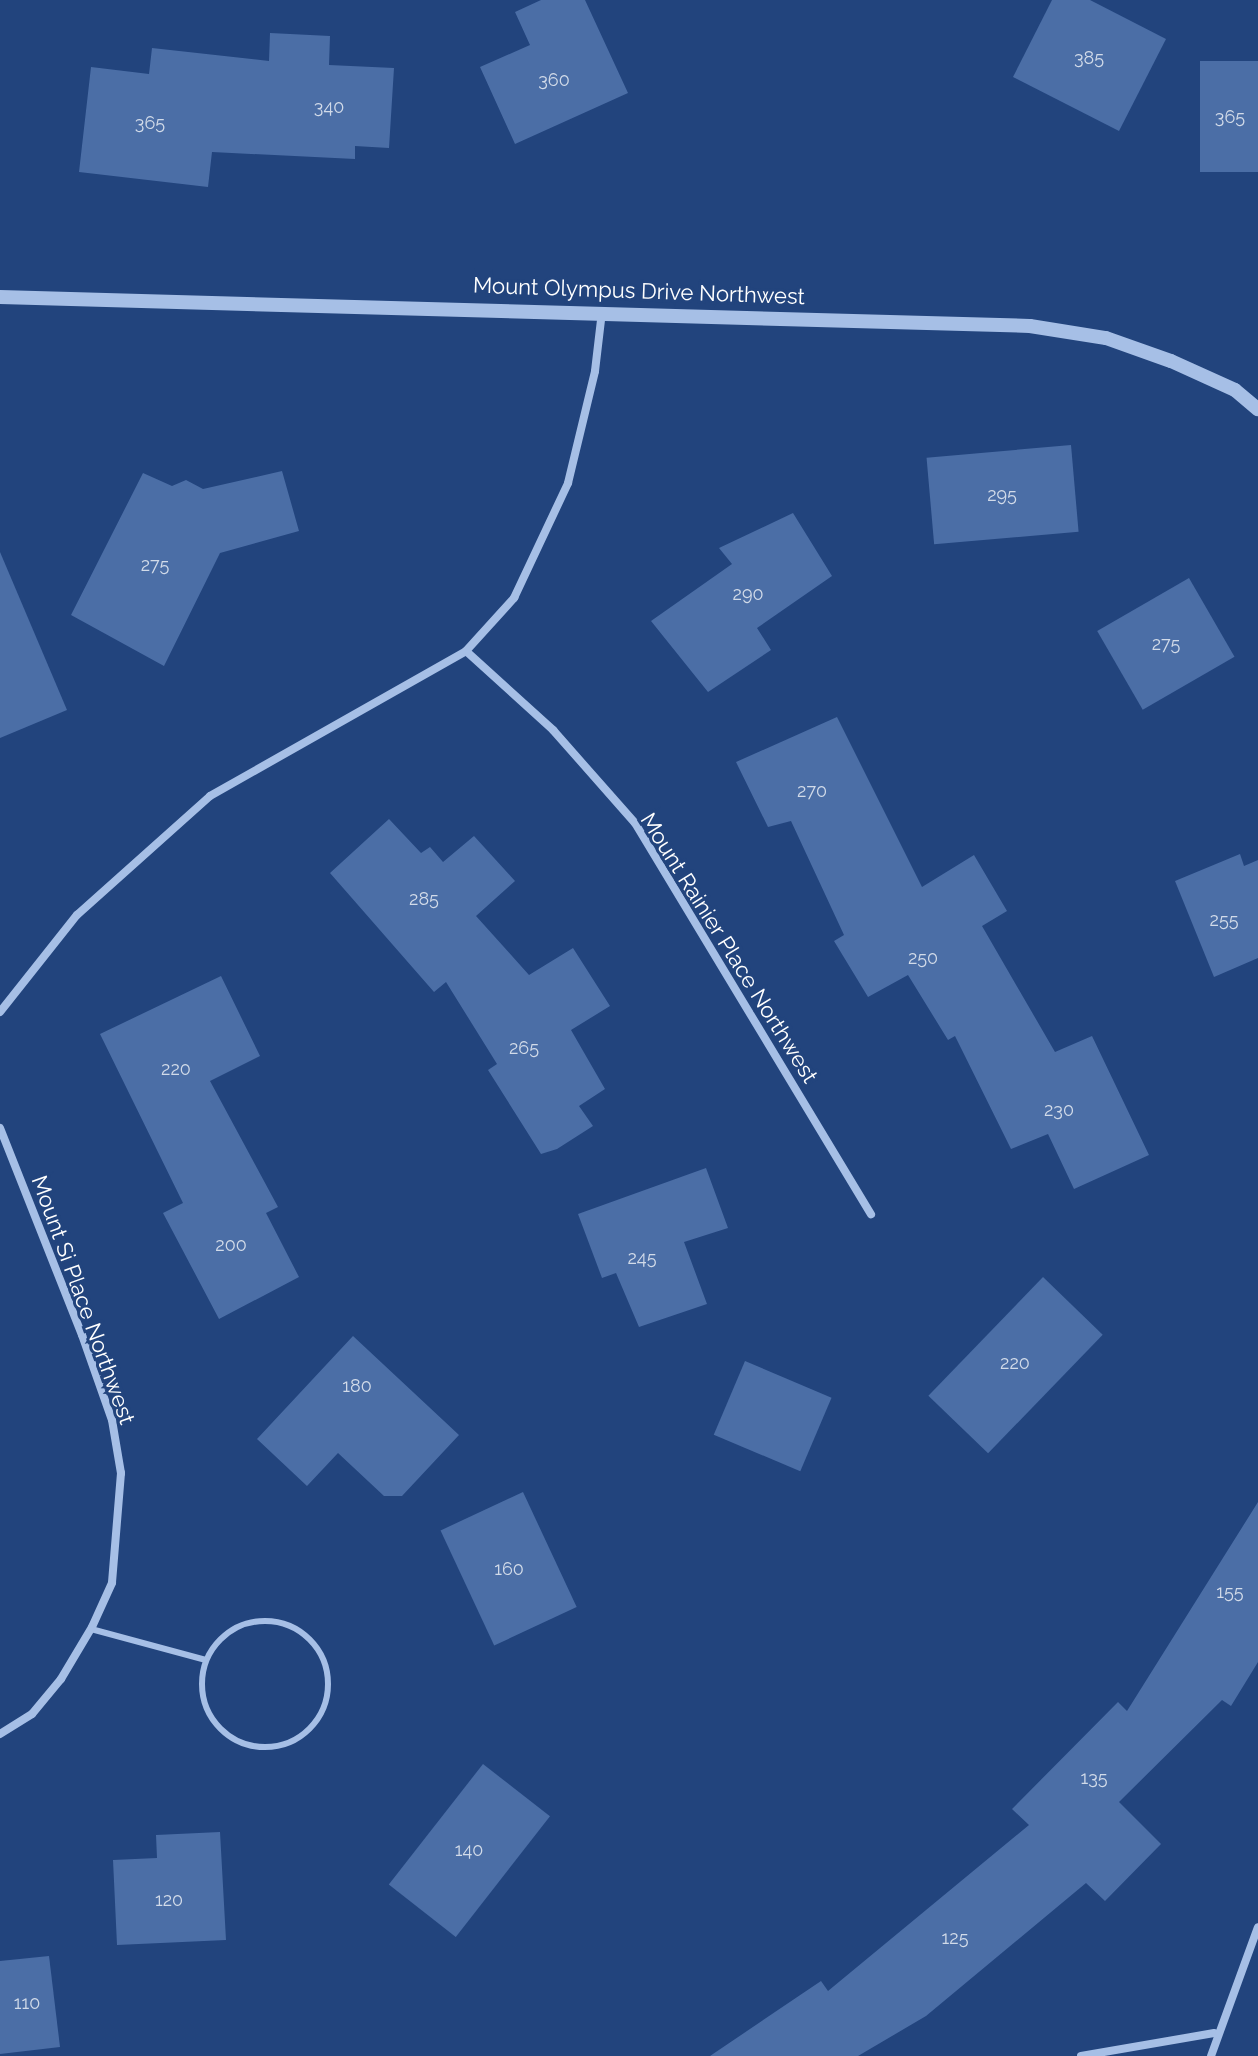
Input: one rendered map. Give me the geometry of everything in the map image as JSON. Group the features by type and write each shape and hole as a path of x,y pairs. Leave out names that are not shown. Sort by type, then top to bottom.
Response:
{"street":[{"name":"Mount Olympus Drive Northwest","path":"0,297 602,311 1030,326 1106,338 1171,361 1235,390 1258,409"},
{"path":"0,1012 77,915 210,796 466,651 514,598 568,483 595,371 602,311"},
{"name":"Mount Rainier Place Northwest","path":"466,651 553,730 635,823 871,1214"},
{"name":"Mount Si Place Northwest","path":"0,1128 114,1433 121,1473 112,1583 91,1629 32,1714 0,1734"},
{"path":"1211,2056 1214,2033 1258,1927"},
{"path":"1081,2056 1214,2033"}],"lane":[{"path":"276,1621 305,1636 325,1661 325,1704 302,1736 283,1745 243,1743 225,1734 207,1709 201,1679 206,1660 234,1628 276,1621"},
{"path":"91,1629 206,1660"}],"building":[{"path":"541,0 585,0 628,93 515,144 480,67 530,45 515,12"},
{"path":"1052,0 1090,0 1166,39 1119,131 1013,77"},
{"path":"270,33 330,36 329,65 394,68 389,148 355,146 355,159 212,152 208,187 79,172 91,67 149,74 152,48 269,61"},
{"path":"1200,61 1258,61 1258,172 1200,172"},
{"path":"1071,445 1079,532 934,544 927,458"},
{"path":"282,471 299,531 220,553 164,666 71,615 143,473 172,486 186,480 203,489"},
{"path":"793,513 832,576 757,628 771,650 708,692 651,621 732,564 719,548"},
{"path":"0,552 67,710 0,738"},
{"path":"1189,578 1234,657 1143,710 1097,631"},
{"path":"837,717 922,887 974,855 1007,911 982,926 1055,1052 1092,1036 1149,1155 1074,1189 1048,1134 1011,1149 955,1036 948,1040 908,975 868,997 834,941 844,935 791,821 768,827 736,762"},
{"path":"389,819 421,853 430,847 443,862 474,836 515,881 476,916 529,975 573,948 610,1006 571,1030 605,1089 579,1106 593,1126 557,1149 541,1154 488,1070 497,1064 446,982 434,992 330,873"},
{"path":"1240,854 1244,866 1258,860 1258,958 1214,977 1175,881"},
{"path":"221,976 260,1056 210,1081 278,1207 266,1213 299,1277 219,1319 163,1213 183,1203 100,1034"},
{"path":"706,1168 728,1228 684,1242 707,1304 639,1327 616,1273 602,1278 578,1214"},
{"path":"1043,1277 1103,1335 988,1453 928,1396"},
{"path":"353,1336 459,1435 402,1496 384,1496 338,1453 307,1486 257,1439"},
{"path":"745,1361 832,1398 800,1471 714,1435"},
{"path":"523,1492 577,1607 494,1646 441,1530"},
{"path":"1258,1502 1258,1662 1231,1706 1222,1700 1119,1802 1161,1844 1105,1901 1086,1883 926,2016 858,2056 710,2056 821,1981 828,1991 1029,1825 1012,1809 1118,1702 1127,1711"},
{"path":"483,1764 550,1816 456,1937 389,1885"},
{"path":"220,1832 226,1940 117,1945 113,1860 157,1858 156,1835"},
{"path":"49,1956 60,2047 0,2054 0,1961"}]}
